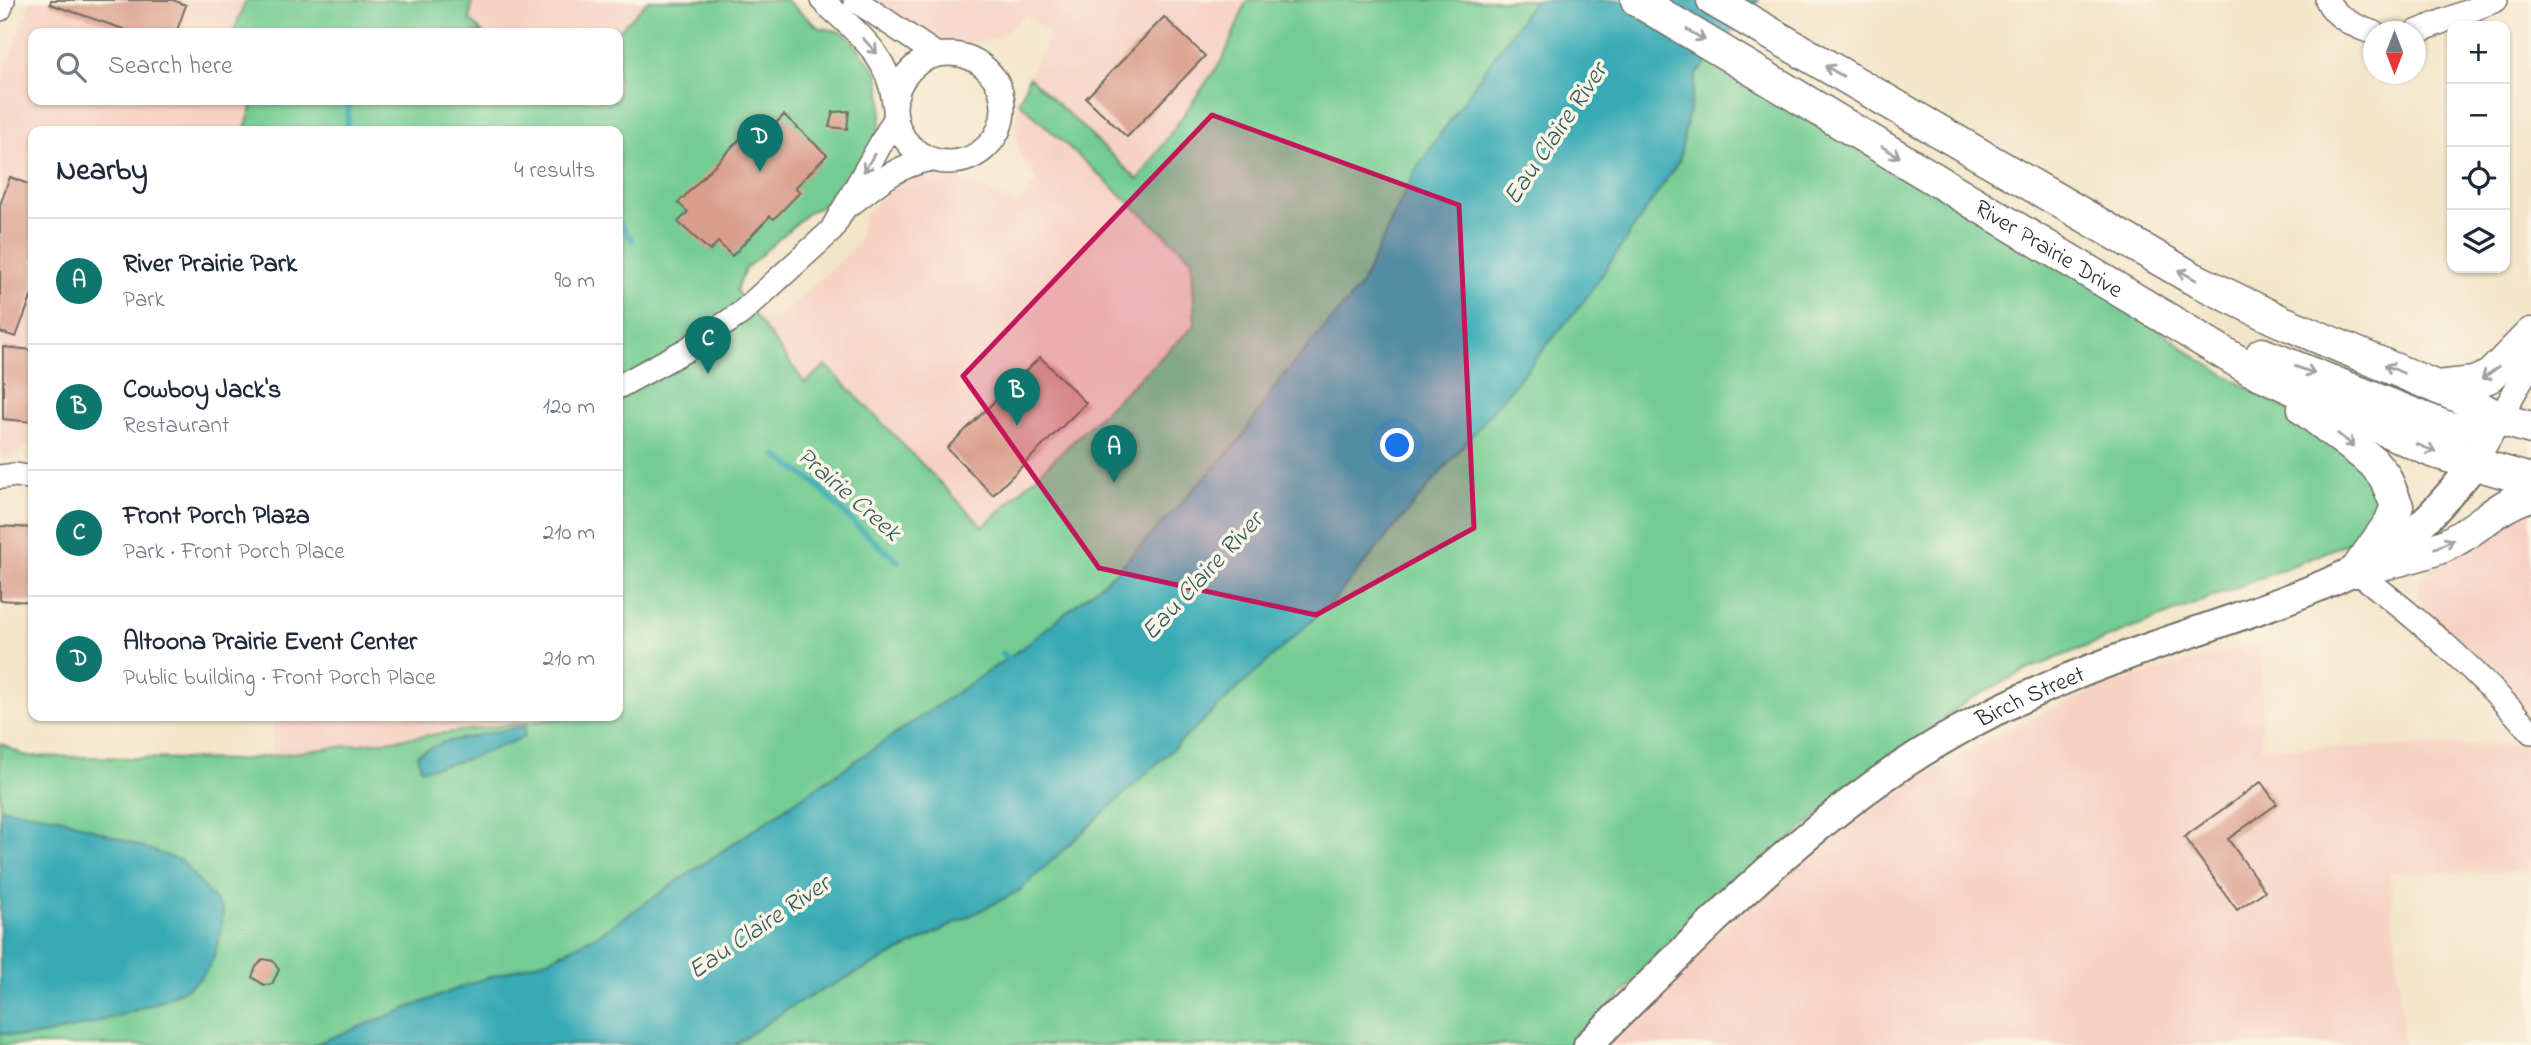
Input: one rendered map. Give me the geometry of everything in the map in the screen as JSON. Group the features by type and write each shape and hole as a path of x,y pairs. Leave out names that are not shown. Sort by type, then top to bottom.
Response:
{"main road":[{"name":"River Prairie Drive","path":"1637,0 2252,370 2434,452 2475,464"},
{"name":"River Prairie Drive","path":"1713,0 2192,278 2278,320 2437,387 2500,419"},
{"path":"2172,321 2318,375 2448,428 2472,430 2500,419 2531,428"},
{"path":"2437,387 2474,383 2490,376 2531,334"},
{"path":"2252,370 2374,461 2385,477 2397,506 2390,523 2356,571"},
{"path":"2475,464 2514,456 2531,457"},
{"path":"2475,464 2531,481"},
{"path":"2356,571 2446,545 2499,509 2516,499 2531,495"}],"street":[{"path":"0,9 3,0"},
{"path":"822,0 867,42 883,61 893,92 900,130 907,142 930,159"},
{"path":"855,0 937,55"},
{"path":"2327,0 2348,23 2363,29"},
{"path":"2426,28 2496,0"},
{"path":"623,384 686,350 741,313 831,231 895,112 898,89 907,74 920,62 937,55 958,55 972,59 984,67 997,84 1003,106 998,129 985,148 972,157 957,161 930,159 906,165 843,210"},
{"path":"2475,464 2531,362"},
{"name":"Birch Street","path":"1588,1045 1766,870 1811,831 1906,762 1959,730 2076,674 2356,571 2392,549 2428,520 2475,464"},
{"path":"2356,571 2403,608 2498,693 2531,732"}],"highlighted area":[{"path":"1212,115 1459,205 1474,528 1316,615 1099,568 963,376"}],"shaded area":[{"path":"31,0 246,0 235,28 28,28 28,105 253,105 246,126 28,126 28,447 7,458 0,457 0,84"},
{"path":"472,0 648,0 622,28 478,28 470,20"},
{"path":"871,0 1247,0 1224,57 1138,180 1029,77 1049,35 1025,14 1010,30 991,40 959,44 922,32"},
{"path":"1019,102 1192,259 1195,326 983,527 827,365 806,383 759,320 775,321 857,245 864,216 888,192 909,180 928,175 946,175 1016,205 1037,180 1021,159 1018,149 1016,119"},
{"path":"2531,507 2531,712 2430,624 2421,608 2418,593 2420,580 2433,566"},
{"path":"2262,642 2261,748 2531,744 2531,872 2390,873 2404,1045 1606,1045 1707,944 1804,856 1949,760 2048,710 2114,683"},
{"path":"272,721 540,721 273,756"}],"green space":[{"path":"246,0 472,0 470,20 478,28 235,28"},
{"path":"648,0 786,0 818,27 841,32 851,39 878,73 882,100 878,132 854,179 835,199 809,212 745,269 736,290 805,383 826,365 983,527 1195,325 1192,259 1019,102 1029,77 1138,180 1224,57 1247,0 1534,0 1473,87 1433,164 1360,287 1280,379 1241,439 1117,571 1024,647 598,935 550,959 480,980 313,1045 0,1045 0,743 25,756 238,760 539,721 623,721 623,126 246,126 253,105 623,105 622,28"},
{"path":"1714,52 2130,307 2200,360 2285,409 2346,452 2370,472 2380,507 2373,525 2347,543 2029,669 1970,699 1843,793 1656,960 1571,1045 734,1045 795,1004 1019,891 1679,161 1696,75"}],"water":[{"name":"Eau Claire River","path":"1534,0 1759,0 1696,75 1679,161 1585,300 1335,599 1019,891 795,1004 734,1045 313,1045 480,980 550,959 598,935 1024,647 1117,571 1241,439 1280,379 1360,287 1416,169"},
{"path":"525,726 524,737 460,761 421,769 417,754 444,742"},
{"path":"0,808 59,817 182,861 223,911 217,945 202,976 171,996 92,1024 26,1037 0,1033"}],"building":[{"path":"51,0 173,0 186,5 178,28 120,28 50,4"},
{"path":"1164,17 1205,56 1127,137 1086,98"},
{"path":"849,111 847,129 829,127 833,112"},
{"path":"784,115 827,155 795,188 800,192 774,219 770,216 732,256 718,242 710,251 678,222 688,212 678,203 760,118 771,128"},
{"path":"10,177 28,184 28,305 16,337 0,332 0,205"},
{"path":"3,347 28,350 28,422 3,419"},
{"path":"1040,357 1086,403 993,495 947,448"},
{"path":"0,526 28,528 28,602 0,600"},
{"path":"2261,782 2277,804 2228,839 2265,891 2237,910 2184,837"},
{"path":"263,959 273,961 279,970 272,984 264,985 252,977"}],"waterway":[{"name":"Prairie Creek","path":"347,126 349,105"},
{"name":"Prairie Creek","path":"623,228 632,240"},
{"name":"Prairie Creek","path":"777,456 814,482 857,526 898,561"},
{"name":"Prairie Creek","path":"1002,654 1014,663"}],"place":[{"name":"Altoona Prairie Event Center","path":"760,172"},
{"name":"Front Porch Plaza","path":"708,374"},
{"name":"Cowboy Jack's","path":"1017,426"},
{"name":"River Prairie Park","path":"1114,483"}]}
